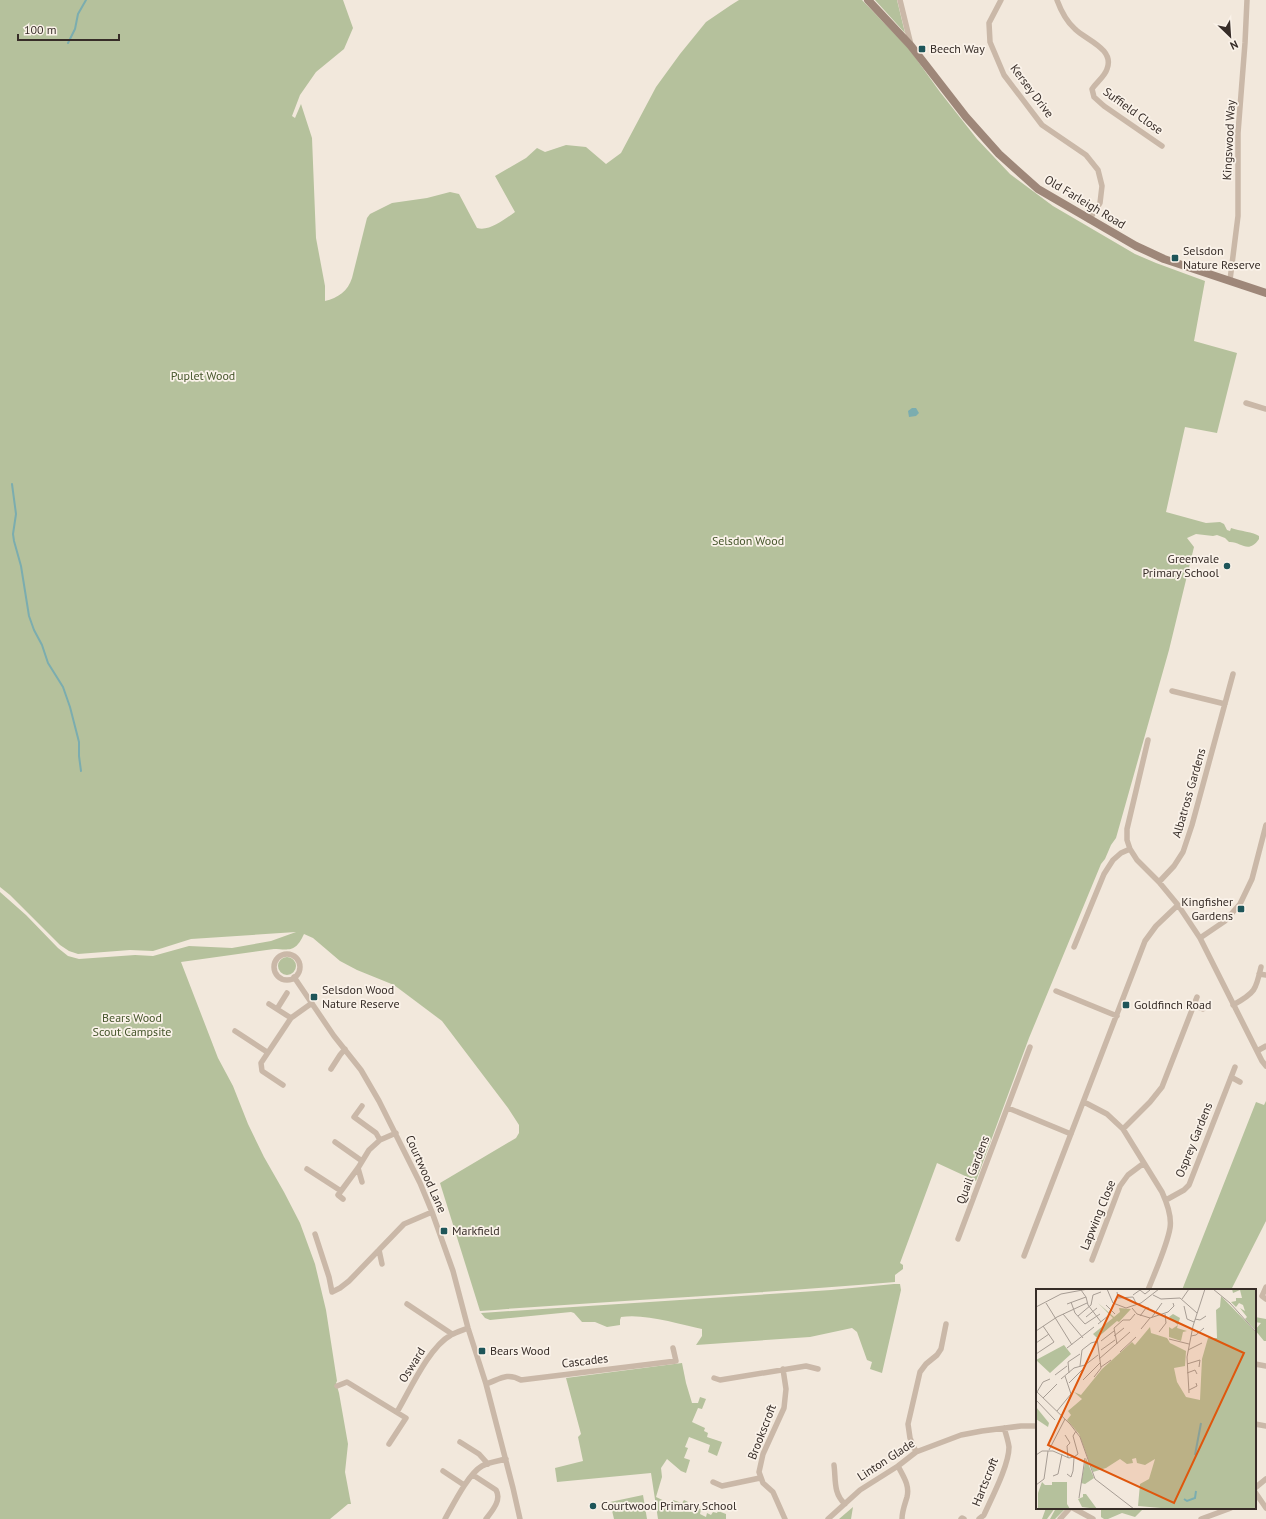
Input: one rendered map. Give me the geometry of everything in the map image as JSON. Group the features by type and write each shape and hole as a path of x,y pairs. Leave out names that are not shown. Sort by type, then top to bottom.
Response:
{"street":[{"name":"Old Farleigh Road","path":"868,0 911,46 966,117 999,154 1038,189 1089,220 1136,246 1164,259 1266,293"},
{"path":"900,0 911,46"},
{"name":"Kersey Drive","path":"1001,0 989,23 990,42 1004,75 1042,125 1086,154 1098,170 1102,186 1100,203 1089,220"},
{"name":"Suffield Close","path":"1057,0 1069,23 1080,34 1103,50 1108,58 1109,62 1107,71 1092,89 1094,97 1104,106 1162,146"},
{"name":"Kingswood Way","path":"1230,280 1238,216 1238,133 1244,65 1247,0"},
{"path":"1246,403 1266,409"},
{"name":"Albatross Gardens","path":"1159,882 1174,866 1183,852 1194,818 1233,674"},
{"path":"1172,691 1225,704"},
{"path":"1148,740 1127,829 1127,840 1130,849 1137,860 1159,882 1178,906 1200,938 1233,1005 1266,1066"},
{"path":"1200,938 1225,921 1240,904 1252,879 1266,825"},
{"path":"1074,947 1104,874 1113,860 1121,853 1130,849"},
{"path":"1024,1256 1145,941 1156,926 1178,906"},
{"path":"286,954 296,957 300,966 299,971 294,977 288,980 278,976 274,967 278,958 286,954"},
{"path":"1233,1005 1249,996 1256,987 1263,974 1261,967"},
{"name":"Courtwood Lane","path":"294,977 361,1070 396,1133 432,1212 452,1271 486,1384 520,1519"},
{"path":"1056,991 1117,1016"},
{"path":"277,1009 287,993"},
{"path":"1123,1129 1150,1102 1162,1087 1197,997"},
{"path":"283,1085 262,1071 261,1063 291,1018 312,1003"},
{"path":"269,1004 291,1018"},
{"path":"1194,1005 1203,1009"},
{"path":"235,1031 267,1052"},
{"path":"1257,1051 1266,1046"},
{"name":"Quail Gardens","path":"958,1239 1030,1047"},
{"path":"331,1069 345,1049"},
{"name":"Osprey Gardens","path":"1166,1200 1184,1190 1189,1185 1235,1067"},
{"path":"1231,1077 1240,1082"},
{"path":"1084,1102 1107,1114 1123,1129 1166,1200 1170,1227 1148,1289"},
{"path":"362,1106 354,1117 376,1133 380,1140"},
{"path":"1008,1108 1071,1134"},
{"path":"343,1199 338,1195 369,1150 380,1140 396,1133"},
{"path":"335,1142 362,1161"},
{"name":"Lapwing Close","path":"1092,1260 1120,1186 1128,1175 1144,1163"},
{"path":"358,1168 362,1182"},
{"path":"307,1169 341,1191"},
{"path":"315,1234 329,1277 332,1292 340,1288 404,1224 432,1212"},
{"path":"379,1250 382,1264"},
{"path":"1266,1287 1262,1296 1266,1299"},
{"path":"407,1304 452,1334"},
{"path":"916,1452 910,1438 908,1424 920,1372 941,1349 946,1324"},
{"name":"Osward","path":"397,1412 429,1356 452,1334 468,1328"},
{"name":"Cascades","path":"486,1384 504,1376 514,1375 521,1380 676,1361 673,1348"},
{"path":"1256,1364 1266,1366"},
{"path":"714,1378 720,1380 806,1366 818,1369"},
{"name":"Brookscroft","path":"783,1369 786,1389 784,1408 763,1454 758,1472 763,1484 773,1492 785,1519"},
{"path":"337,1386 347,1382 406,1418 389,1444"},
{"path":"1256,1424 1266,1426"},
{"name":"Linton Glade","path":"828,1519 860,1490 898,1466 916,1452 961,1435 1004,1428 1036,1426"},
{"name":"Hartscroft","path":"979,1519 984,1515 1004,1467 1008,1446 1004,1428"},
{"path":"460,1442 479,1454 488,1464"},
{"path":"445,1519 464,1485 477,1470 488,1464 506,1459"},
{"path":"834,1465 835,1490 839,1498 845,1504"},
{"path":"898,1466 907,1484 907,1496 903,1508 902,1519"},
{"path":"443,1471 464,1485"},
{"path":"473,1475 496,1490 498,1494 498,1500 486,1519"},
{"path":"713,1482 722,1486 760,1478"},
{"path":"1256,1487 1266,1479"},
{"path":"1256,1493 1266,1508"},
{"path":"1060,1519 1071,1509"},
{"path":"1074,1509 1093,1519"},
{"path":"1201,1519 1228,1509"}],"green space":[{"name":"Selsdon Wood","path":"0,0 343,0 353,28 344,49 316,72 300,95 292,116 295,118 301,104 312,138 316,238 325,286 325,301 334,298 348,287 352,278 367,218 370,214 392,203 427,198 450,192 459,194 477,228 482,229 492,227 515,212 495,176 526,158 537,148 545,152 566,145 586,147 606,164 621,153 656,87 680,54 706,22 739,0 862,0 909,49 977,139 1010,174 1053,206 1135,254 1205,281 1194,341 1237,353 1217,433 1185,427 1166,512 1206,523 1220,522 1224,524 1227,530 1230,531 1231,528 1254,533 1259,536 1259,539 1255,544 1248,547 1229,542 1225,538 1217,535 1196,534 1187,538 1194,547 1169,650 1116,838 1101,864 1029,1038 976,1181 937,1163 900,1263 903,1265 903,1269 895,1275 895,1282 480,1311 440,1183 516,1138 519,1133 519,1125 508,1108 442,1021 394,985 357,970 340,961 313,938 304,934 296,946 289,949 274,949 181,962 218,1058 233,1086 248,1124 264,1157 300,1223 315,1264 326,1310 337,1381 336,1383 348,1444 345,1472 351,1504 348,1504 330,1519 0,1519 0,892 26,915 58,948 68,956 79,959 135,955 153,956 189,946 232,948 271,941 296,932 191,939 153,951 130,950 78,954 69,951 60,945 0,887"},
{"path":"875,0 897,0 905,33"},
{"path":"287,957 293,960 296,966 293,972 287,975 281,972 278,966 281,960"},
{"path":"1266,1101 1266,1221 1232,1289 1182,1289 1256,1102 1264,1105"},
{"path":"900,1284 901,1290 882,1373 870,1369 872,1362 867,1360 857,1332 852,1328 810,1337 696,1345 702,1336 702,1329 640,1316 621,1317 620,1325 607,1327 595,1322 582,1322 574,1313 571,1312 490,1320 485,1318 481,1313 831,1290"},
{"path":"1256,1317 1266,1319 1266,1341 1264,1341 1256,1331 1256,1329 1261,1323 1256,1322"},
{"path":"682,1363 692,1403 698,1403 700,1397 706,1399 702,1409 698,1408 692,1422 705,1428 704,1431 708,1433 707,1437 722,1442 717,1456 708,1452 710,1445 689,1437 685,1447 688,1448 684,1458 690,1460 686,1473 681,1471 667,1459 661,1468 662,1477 656,1497 671,1504 673,1500 682,1503 684,1500 688,1502 685,1509 695,1513 697,1508 701,1509 700,1514 706,1517 707,1513 711,1515 713,1512 717,1513 718,1511 726,1514 726,1519 658,1519 651,1473 557,1482 555,1468 583,1461 578,1437 581,1434 566,1378"},
{"path":"643,1495 647,1519 614,1519 610,1502"},
{"path":"853,1507 851,1519 839,1519"},
{"path":"1046,1509 1054,1509 1047,1519 1042,1519"},
{"path":"1055,1509 1065,1509 1055,1519 1050,1519"},
{"path":"1101,1509 1143,1509 1135,1517 1122,1513 1108,1519 1101,1517"}],"water":[{"path":"912,408 916,408 919,413 916,416 909,417 908,411"}],"waterway":[{"path":"68,43 75,29 78,14 86,0"},
{"path":"12,484 16,514 13,534 21,566 29,616 48,663 63,687 70,707 79,742 81,771"}],"place":[{"name":"Beech Way","path":"922,49"},
{"name":"Selsdon Nature Reserve","path":"1175,258"},
{"name":"Greenvale Primary School","path":"1227,566"},
{"name":"Kingfisher Gardens","path":"1241,909"},
{"name":"Selsdon Wood Nature Reserve","path":"314,997"},
{"name":"Goldfinch Road","path":"1126,1005"},
{"name":"Markfield","path":"444,1231"},
{"name":"Bears Wood","path":"482,1351"},
{"name":"Courtwood Primary School","path":"593,1506"}],"park label":[{"name":"Puplet Wood","path":"203,376"},
{"name":"Bears Wood Scout Campsite","path":"132,1025"}]}
